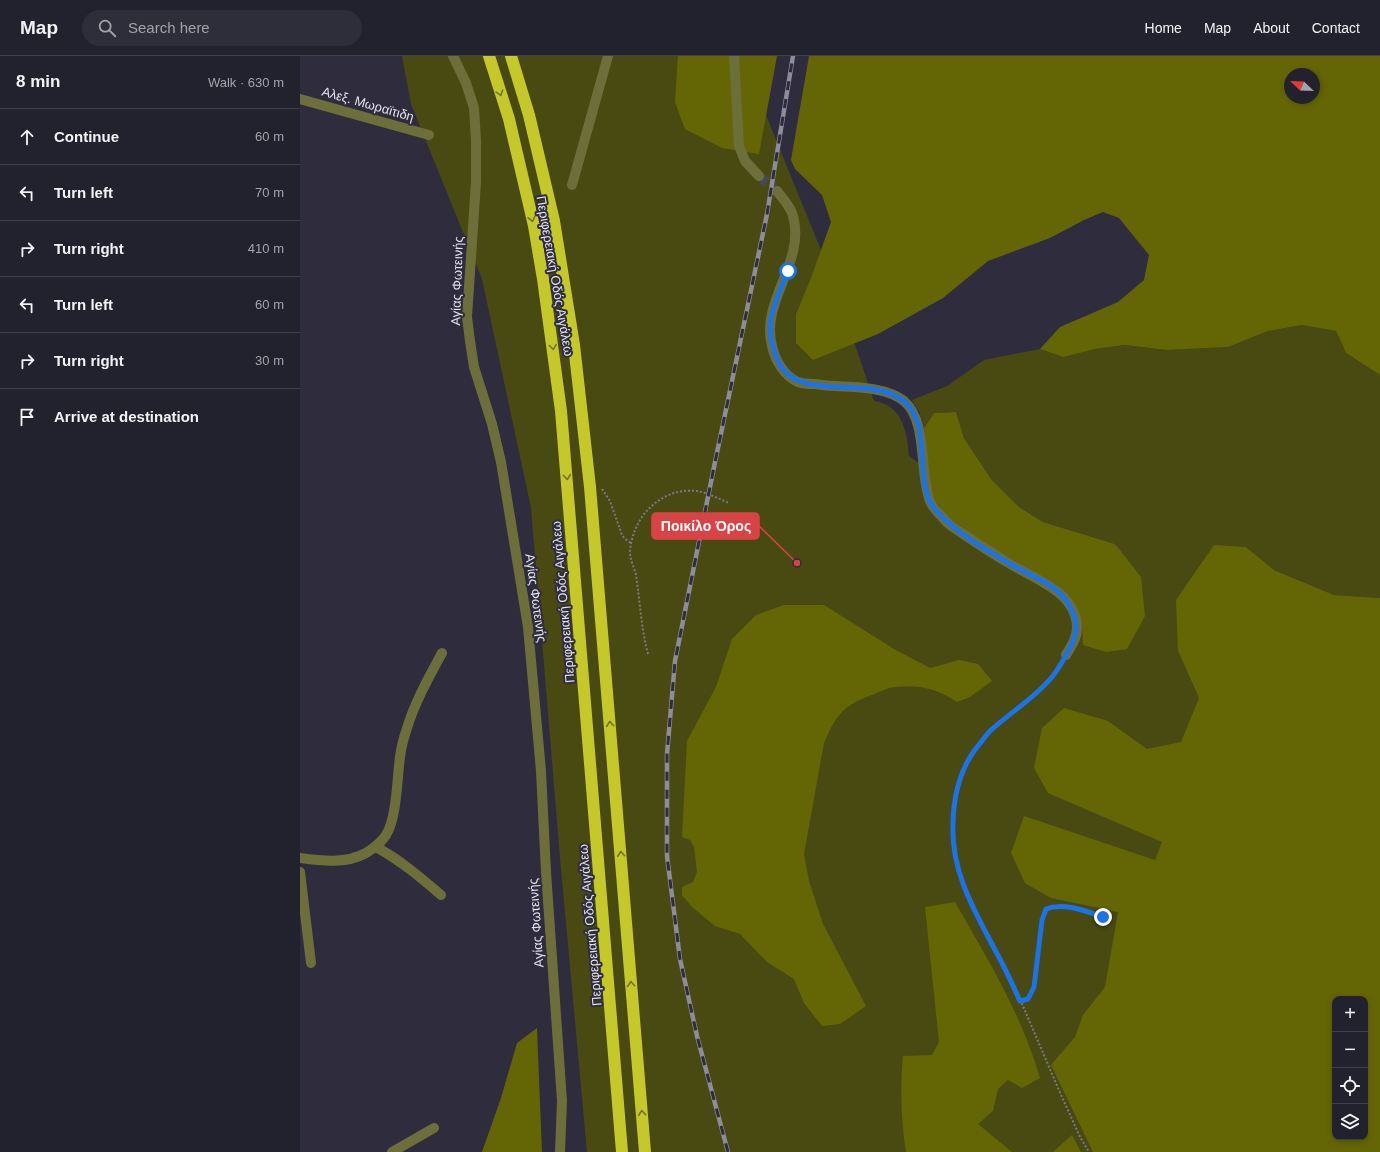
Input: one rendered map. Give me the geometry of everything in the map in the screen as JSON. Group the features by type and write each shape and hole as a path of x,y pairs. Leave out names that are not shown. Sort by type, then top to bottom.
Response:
{"highway":[{"name":"Περιφερειακή Οδός Αιγάλεω","path":"488,56 509,119 534,226 546,295 562,411 622,1152"},
{"name":"Περιφερειακή Οδός Αιγάλεω","path":"511,56 529,115 554,221 574,345 590,487 645,1152"}],"street":[{"name":"Αγίας Φωτεινής","path":"453,56 466,83 474,108 476,140 476,182 467,317 470,341 474,367 492,424 501,462 528,627 541,771 546,872 562,1101 560,1152"},
{"path":"572,185 608,56"},
{"path":"734,56 739,146 745,161 759,176"},
{"name":"Αλεξ. Μωραϊτιδη","path":"300,99 430,135"},
{"path":"777,191 793,215 796,240 788,271 771,316 769,330 772,346 783,371 798,382 826,386 877,389 904,401 914,412 918,424 925,484 930,503 945,521 1013,566 1051,586 1066,599 1074,613 1077,628 1074,641 1066,655"},
{"path":"300,858 337,861 360,856 376,847 387,834 393,814 400,757 407,727 419,698 442,653"},
{"path":"376,847 411,869 441,895"},
{"path":"300,872 311,963"},
{"path":"392,1152 434,1128"}],"path":[{"path":"590,487 601,487 605,491 614,510 622,535 631,543"},
{"path":"648,654 644,639 636,574 630,559 631,543 636,527 644,514 653,504 669,496 687,491 698,491 729,503"},
{"path":"1066,655 1053,676 1037,693 988,733 972,754 962,773 955,800 952,827 955,859 964,890 1020,1001 1064,1102 1089,1152"},
{"path":"1020,1001 1028,999 1034,987 1042,920 1046,909 1053,906 1063,907 1084,911 1110,920"}],"shaded area":[{"path":"402,56 750,56 759,98 834,282 874,401 891,408 902,421 907,438 909,456 1135,617 1115,544 1043,522 1019,507 991,479 964,438 956,412 934,413 924,428 919,411 912,400 947,386 984,360 1040,349 1060,356 1124,345 1167,350 1228,347 1268,331 1302,325 1336,331 1346,353 1380,375 1380,598 1334,595 1274,570 1246,547 1178,651 1199,698 1151,837 1163,842 1155,860 1140,856 1154,1152 587,1152 560,858 531,508 482,279 411,104"},
{"path":"678,56 777,56 759,154 722,148 685,129 675,102"},
{"path":"809,56 1380,56 1380,375 1346,353 1336,331 1302,325 1268,331 1228,347 1167,350 1124,345 1095,349 1063,357 1040,349 1060,327 1118,302 1144,280 1149,255 1119,218 1103,212 1050,238 988,261 943,298 878,334 813,360 796,343 796,314 811,278 831,222 822,195 795,169 791,160"},
{"path":"956,412 964,438 991,479 1019,507 1043,522 1115,544 1141,577 1145,616 1127,649 1106,652 1083,645 1082,626 1078,610 1070,597 1054,583 994,549 946,516 935,500 930,486 924,428 934,413"},
{"path":"1214,545 1246,547 1274,570 1334,595 1380,598 1380,1152 1093,1152 1051,1065 1075,1037 1083,1015 1105,987 1118,912 1051,898 1025,883 1011,853 1024,816 1155,860 1162,842 1048,793 1034,768 1042,728 1064,708 1108,721 1147,749 1181,742 1199,698 1178,651 1176,600"},
{"path":"784,605 824,605 894,649 930,668 959,660 978,664 992,681 970,697 957,702 928,688 904,686 887,689 859,700 844,710 833,724 824,743 804,854 809,881 823,924 866,1006 840,1024 822,1026 804,1003 794,979 767,962 740,934 715,926 692,907 682,895 682,887 693,882 697,872 694,847 690,840 682,837 687,741 716,687 732,639 756,615"},
{"path":"955,902 1014,1009 1024,1032 1040,1078 1022,1088 1008,1080 998,1089 993,1111 978,1124 1012,1152 906,1152 902,1104 903,1056 932,1055 939,1042 925,907"},
{"path":"537,1028 542,1152 482,1152 501,1098 517,1043"},
{"path":"1072,1135 1081,1152 1054,1152 1054,1151"}],"tunnel":[{"path":"759,176 777,191"}],"railway":[{"path":"728,1152 697,1036 680,959 667,856 667,754 675,661 767,214 793,56"}],"place":[{"name":"Ποικίλο Όρος","path":"797,563"}],"route":[{"path":"788,271 771,316 769,330 775,355 783,371 798,382 826,386 877,389 904,401 914,412 918,424 925,484 930,503 945,521 975,542 1013,566 1051,586 1066,599 1074,613 1077,628 1074,641 1053,676 1037,693 988,733 972,754 962,773 955,800 952,827 955,859 964,890 1020,1001 1028,999 1034,987 1042,920 1046,909 1053,906 1063,907 1084,911 1103,917"}]}
